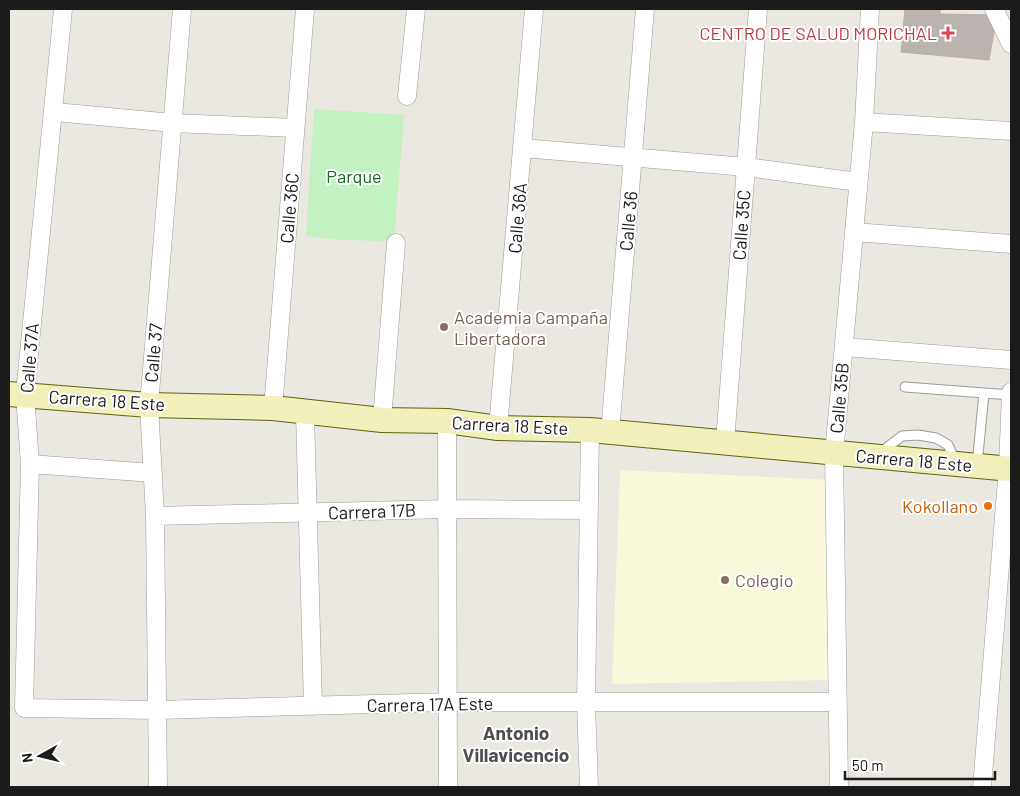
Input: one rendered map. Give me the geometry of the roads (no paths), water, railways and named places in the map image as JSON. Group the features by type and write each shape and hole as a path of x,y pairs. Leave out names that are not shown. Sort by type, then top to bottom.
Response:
{"street":[{"name":"Calle 37A","path":"24,708 30,464 17,394 54,112 63,9"},
{"name":"Calle 37","path":"158,787 155,516 149,405 182,9"},
{"name":"Calle 36C","path":"273,408 305,9"},
{"path":"407,96 416,9"},
{"name":"Calle 36A","path":"498,428 534,9"},
{"name":"Calle 36","path":"589,787 586,704 589,510 633,158 645,9"},
{"name":"Calle 35C","path":"725,442 758,9"},
{"name":"Calle 35B","path":"839,787 836,702 834,454 864,122 870,9"},
{"path":"994,9 1011,44"},
{"path":"54,112 173,123 295,128"},
{"path":"864,122 1011,131"},
{"path":"523,148 746,167 858,182"},
{"path":"854,232 1011,244"},
{"path":"382,420 396,243"},
{"path":"844,347 1011,360"},
{"path":"982,787 1010,469 1011,393"},
{"name":"Carrera 18 Este","path":"17,394 149,405 273,408 382,420 447,421 498,428 600,431 834,454 878,455 1010,469"},
{"path":"305,413 313,706"},
{"path":"447,421 448,787"},
{"path":"30,464 153,473"},
{"name":"Carrera 17B","path":"155,516 448,509 589,510"},
{"name":"Carrera 17A Este","path":"24,708 158,710 449,702 586,704 836,702"}],"lane":[{"path":"905,386 984,393 1011,393"},
{"path":"967,464 984,393"}],"place":[{"name":"CENTRO DE SALUD MORICHAL","path":"948,33"},
{"name":"Academia Campaña Libertadora","path":"444,327"},
{"name":"Kokollano","path":"988,506"},
{"name":"Colegio","path":"725,580"}],"district":[{"name":"Antonio Villavicencio","path":"516,743"}],"park label":[{"name":"Parque","path":"354,176"}]}
